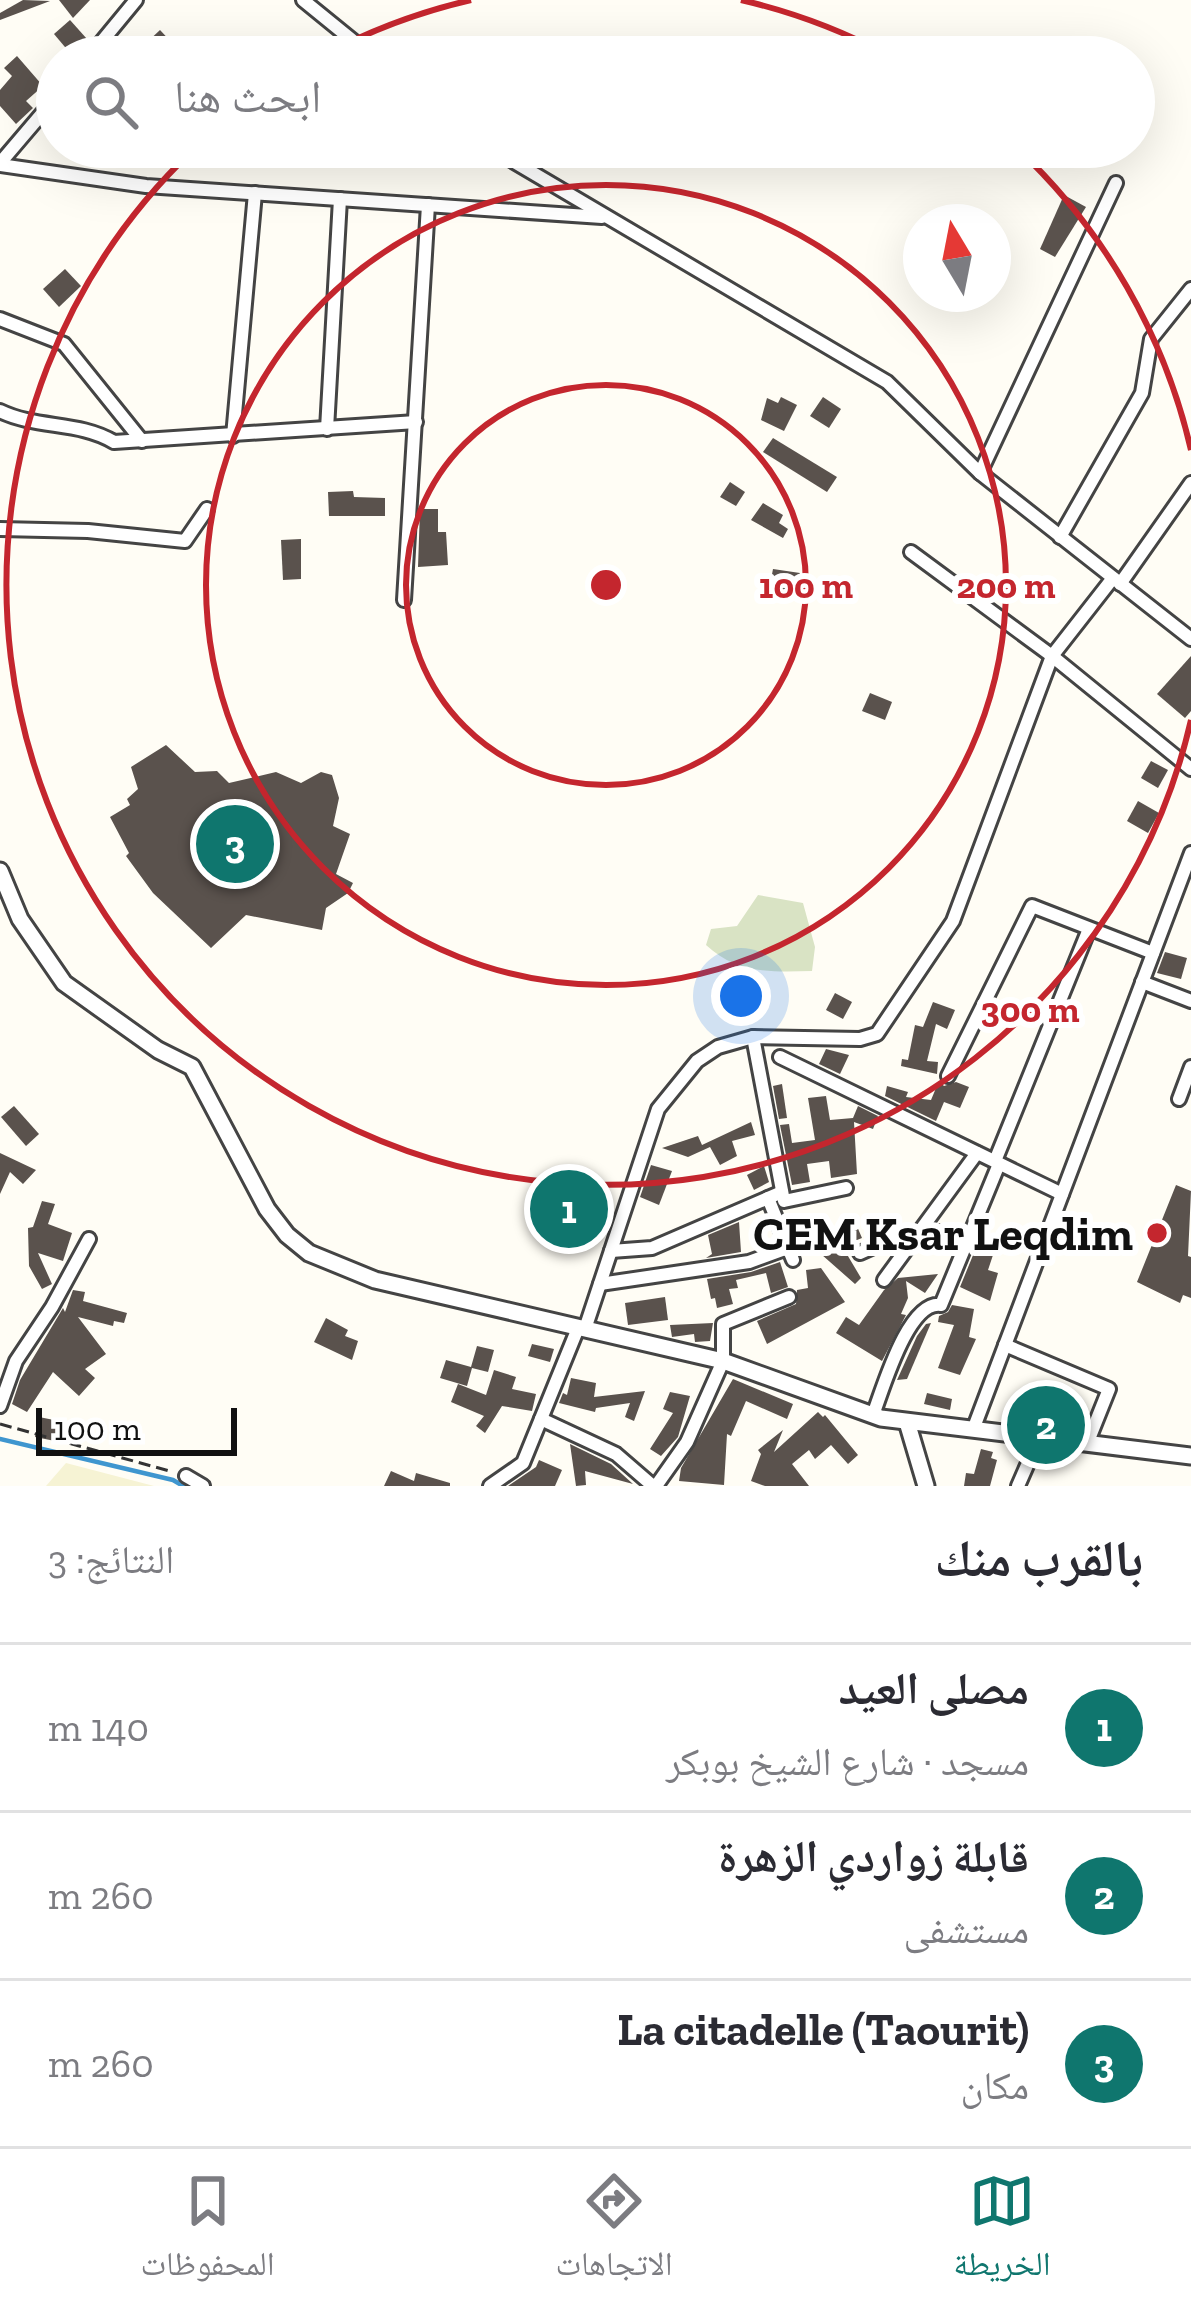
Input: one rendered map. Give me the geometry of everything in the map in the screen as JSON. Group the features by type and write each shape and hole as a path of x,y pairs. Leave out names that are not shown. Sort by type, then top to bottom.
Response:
{"street":[{"path":"106,36 136,0"},
{"path":"303,0 347,36"},
{"path":"0,164 36,121"},
{"path":"0,164 146,186 609,218"},
{"path":"524,168 887,382 980,473 1191,640"},
{"path":"980,473 1116,183"},
{"path":"233,436 255,193"},
{"path":"327,429 340,199"},
{"path":"404,600 428,205"},
{"path":"1060,537 1142,393 1151,339 1191,290"},
{"path":"0,319 64,344 142,441"},
{"path":"0,412 20,421 95,431 114,442 416,422"},
{"path":"490,1486 523,1463 599,1284 658,1108 697,1061 718,1048 753,1037 860,1039 877,1034 953,921 1052,656 1117,581 1191,483"},
{"path":"0,529 88,531 185,541 207,509"},
{"path":"911,552 1052,656 1191,769"},
{"path":"973,1430 1191,853"},
{"path":"0,871 20,919 64,983 158,1050 192,1067 267,1209 309,1253 375,1280 723,1361 873,1415 1191,1456"},
{"path":"948,1076 1032,906 1153,953"},
{"path":"873,1415 912,1322 923,1308 941,1304 1090,928"},
{"path":"1142,982 1191,1001"},
{"path":"753,1037 784,1201 846,1187"},
{"path":"780,1057 1062,1194"},
{"path":"1179,1099 1191,1067"},
{"path":"884,1280 977,1153"},
{"path":"610,1251 652,1248 782,1192"},
{"path":"599,1284 791,1254 767,1198"},
{"path":"860,1253 898,1235 916,1235"},
{"path":"0,1406 16,1361 89,1239"},
{"path":"541,1419 616,1454 654,1486 687,1442 723,1361 723,1324 789,1297"},
{"path":"1005,1345 1109,1389 1087,1444"},
{"path":"907,1422 926,1486"},
{"path":"1018,1486 1039,1438"},
{"path":"186,1476 203,1486"}],"path":[{"path":"0,1424 186,1476"}],"shaded area":[{"path":"66,1463 154,1486 46,1486"}],"green space":[{"path":"758,895 803,903 815,947 812,971 742,966 706,945 711,929 737,926"}],"building":[{"path":"23,0 50,1 0,20 0,13"},
{"path":"59,0 90,0 73,18"},
{"path":"70,20 84,36 56,36"},
{"path":"17,56 36,78 36,92 26,101 33,108 16,124 0,106 0,90 12,76 4,68"},
{"path":"1064,195 1086,207 1055,257 1040,249"},
{"path":"65,269 81,286 59,307 43,289"},
{"path":"781,397 797,405 784,431 761,420 767,398 778,403"},
{"path":"823,397 841,409 829,428 810,416"},
{"path":"773,438 837,477 827,492 763,452"},
{"path":"730,482 745,492 736,506 720,497"},
{"path":"353,491 354,497 385,498 385,516 329,516 328,492"},
{"path":"763,503 783,515 779,523 788,529 783,538 751,520"},
{"path":"420,509 438,509 438,532 446,532 448,565 418,567"},
{"path":"301,539 301,579 283,580 281,540"},
{"path":"773,569 800,573 796,595 769,591"},
{"path":"1191,656 1191,711 1185,718 1157,694"},
{"path":"870,693 892,702 885,720 862,711"},
{"path":"166,745 195,772 217,771 229,783 276,772 301,783 321,772 332,775 339,798 333,826 350,834 336,874 353,883 348,893 326,908 322,930 246,915 211,948 153,893 126,856 129,853 110,817 130,805 127,799 138,789 131,767"},
{"path":"1151,761 1168,770 1158,788 1141,778"},
{"path":"1138,801 1159,813 1148,833 1127,821"},
{"path":"1165,952 1187,958 1181,979 1157,973"},
{"path":"835,993 852,1002 843,1019 826,1010"},
{"path":"933,1002 955,1010 947,1029 936,1024 927,1061 938,1062 937,1074 901,1066 902,1059 908,1060 915,1025 923,1027"},
{"path":"826,1049 849,1055 840,1074 819,1064"},
{"path":"939,1081 944,1086 956,1082 969,1087 960,1108 944,1102 936,1121 885,1096 887,1086 908,1092 906,1097 931,1100"},
{"path":"782,1084 787,1118 779,1119 773,1086"},
{"path":"826,1096 830,1120 853,1118 858,1106 878,1116 873,1129 854,1122 857,1174 831,1178 829,1161 807,1164 810,1182 792,1185 780,1125 789,1124 792,1143 815,1140 808,1098"},
{"path":"14,1106 39,1134 26,1146 1,1117"},
{"path":"751,1122 755,1135 732,1141 737,1156 720,1165 710,1147 688,1157 662,1148 698,1136 702,1145"},
{"path":"0,1153 36,1170 23,1184 10,1172 0,1194"},
{"path":"651,1165 672,1171 659,1205 640,1197"},
{"path":"764,1166 769,1182 754,1190 747,1175"},
{"path":"1176,1185 1191,1191 1191,1298 1183,1295 1180,1303 1137,1282"},
{"path":"42,1201 55,1204 48,1224 72,1233 63,1261 38,1253 52,1284 42,1289 29,1266 28,1228 33,1227"},
{"path":"819,1217 824,1236 856,1224 862,1238 842,1246 861,1278 855,1284 813,1247 812,1240 799,1242 789,1222"},
{"path":"739,1222 741,1252 706,1258 712,1254 708,1235"},
{"path":"939,1223 956,1232 948,1248 930,1238"},
{"path":"978,1243 995,1249 988,1270 998,1273 990,1301 960,1287"},
{"path":"780,1262 788,1287 771,1293 766,1273 736,1280 738,1288 729,1289 733,1304 717,1308 715,1298 711,1299 707,1279"},
{"path":"821,1268 845,1302 767,1344 757,1321 796,1304 797,1290 808,1288 806,1270"},
{"path":"938,1274 925,1293 906,1281 908,1298 901,1314 906,1315 882,1361 836,1333 846,1317 859,1325 898,1278"},
{"path":"73,1290 85,1292 83,1301 127,1313 124,1323 114,1321 113,1326 78,1317 106,1354 85,1369 95,1378 79,1396 53,1372 27,1412 12,1404 20,1380 63,1308 65,1312"},
{"path":"665,1297 668,1320 628,1325 625,1303"},
{"path":"952,1305 974,1309 969,1337 976,1339 960,1375 938,1368 954,1325 938,1322 939,1316"},
{"path":"326,1318 358,1341 352,1360 314,1342"},
{"path":"713,1323 710,1341 695,1342 694,1334 672,1337 670,1325"},
{"path":"931,1323 907,1379 897,1380 917,1336"},
{"path":"532,1344 554,1349 550,1362 528,1356"},
{"path":"477,1346 494,1350 488,1372 472,1368 467,1386 440,1378 446,1360 471,1367"},
{"path":"494,1370 516,1377 512,1389 536,1394 532,1411 502,1406 485,1433 476,1426 484,1416 451,1402 458,1384 486,1395"},
{"path":"571,1378 596,1383 594,1397 645,1391 634,1421 625,1417 630,1403 596,1408 595,1412 559,1403 563,1393 567,1395"},
{"path":"733,1379 793,1404 787,1419 746,1401 731,1436 727,1434 724,1485 679,1481 681,1468"},
{"path":"670,1392 690,1396 678,1437 661,1456 650,1449 673,1413 663,1409"},
{"path":"927,1393 952,1399 950,1410 924,1404"},
{"path":"818,1412 858,1455 848,1464 831,1445 815,1459 809,1450 792,1464 809,1486 765,1486 751,1481 761,1454 758,1450 783,1430 774,1452"},
{"path":"39,1417 64,1422 60,1442 35,1437"},
{"path":"570,1444 611,1464 633,1484 585,1471 586,1485 576,1486"},
{"path":"981,1449 993,1452 991,1458 997,1460 990,1486 964,1486 966,1473 974,1474"},
{"path":"539,1460 562,1470 555,1486 508,1486 536,1467"},
{"path":"391,1471 414,1481 416,1473 450,1486 384,1486"}],"waterway":[{"path":"0,1439 183,1486"}],"place":[{"name":"La citadelle (Taourit)","path":"235,844"},
{"name":"مصلى العيد","path":"569,1209"},
{"name":"CEM Ksar Leqdim","path":"1157,1233"},
{"name":"قابلة زواردي الزهرة","path":"1046,1425"}]}
